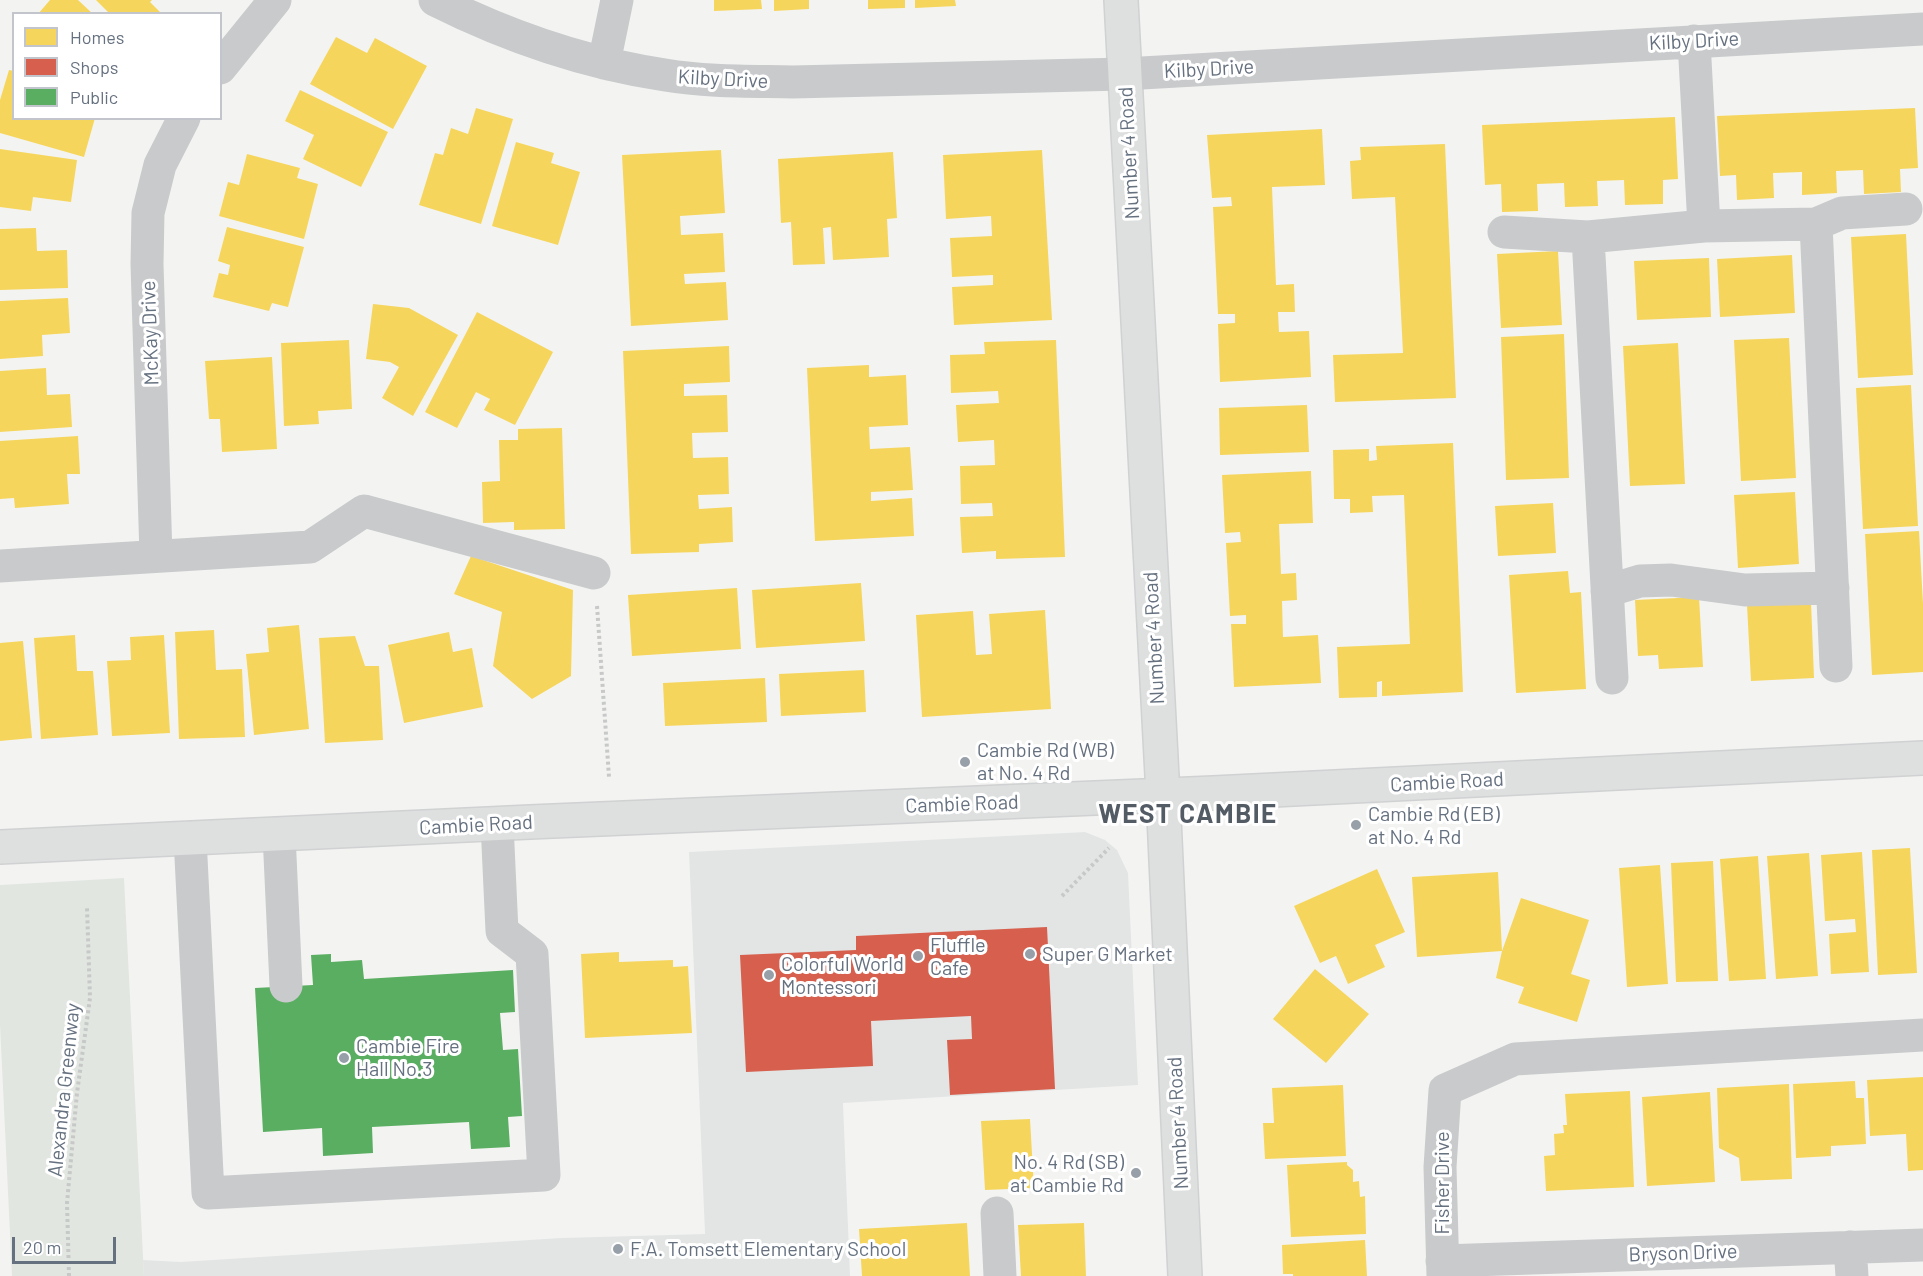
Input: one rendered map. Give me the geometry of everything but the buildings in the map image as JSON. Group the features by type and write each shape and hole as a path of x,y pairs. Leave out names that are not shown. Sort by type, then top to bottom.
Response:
{"main road":[{"name":"Number 4 Road","path":"1121,0 1163,795 1185,1276"},
{"name":"Cambie Road","path":"0,847 1163,795 1923,758"}],"street":[{"path":"222,65 274,0"},
{"name":"Kilby Drive","path":"435,0 511,34 604,63 666,76 739,81 793,82 1124,74 1923,29"},
{"path":"604,63 617,0"},
{"path":"1694,41 1704,226"},
{"name":"McKay Drive","path":"156,556 147,264 148,213 160,165 183,120"},
{"path":"1504,232 1588,237 1704,226 1816,224 1842,213 1906,209"},
{"path":"1816,224 1836,666"},
{"path":"1588,237 1612,678"},
{"path":"0,566 310,548 364,511 594,573"},
{"path":"1607,591 1640,582 1671,580 1744,591 1833,588"},
{"path":"190,838 208,1192 544,1175 532,954 502,931 497,824"},
{"path":"279,834 286,986"},
{"name":"Fisher Drive","path":"1443,1268 1440,1167 1445,1090 1515,1059 1923,1035"},
{"path":"997,1213 1000,1276"},
{"name":"Bryson Drive","path":"1443,1268 1851,1262 1923,1245"}],"path":[{"path":"594,573 609,777"},
{"path":"1062,896 1109,848"},
{"name":"Alexandra Greenway","path":"69,1276 67,1203 77,1093 90,998 87,907"}],"shaded area":[{"path":"1085,832 1105,840 1117,850 1128,873 1138,1085 843,1103 850,1276 144,1276 143,1260 181,1262 561,1238 705,1234 689,852"},
{"path":"124,878 144,1276 12,1276 0,1025 0,885"}],"place":[{"name":"Cambie Rd (WB) at No. 4 Rd","path":"965,762"},
{"name":"Cambie Rd (EB) at No. 4 Rd","path":"1356,825"},
{"name":"Super G Market","path":"1030,954"},
{"name":"Fluffle Cafe","path":"918,956"},
{"name":"Colorful World Montessori","path":"769,975"},
{"name":"Cambie Fire Hall No.3","path":"344,1058"},
{"name":"No. 4 Rd (SB) at Cambie Rd","path":"1136,1173"},
{"name":"F.A. Tomsett Elementary School","path":"618,1249"}],"district":[{"name":"WEST CAMBIE","path":"1188,814"}]}
